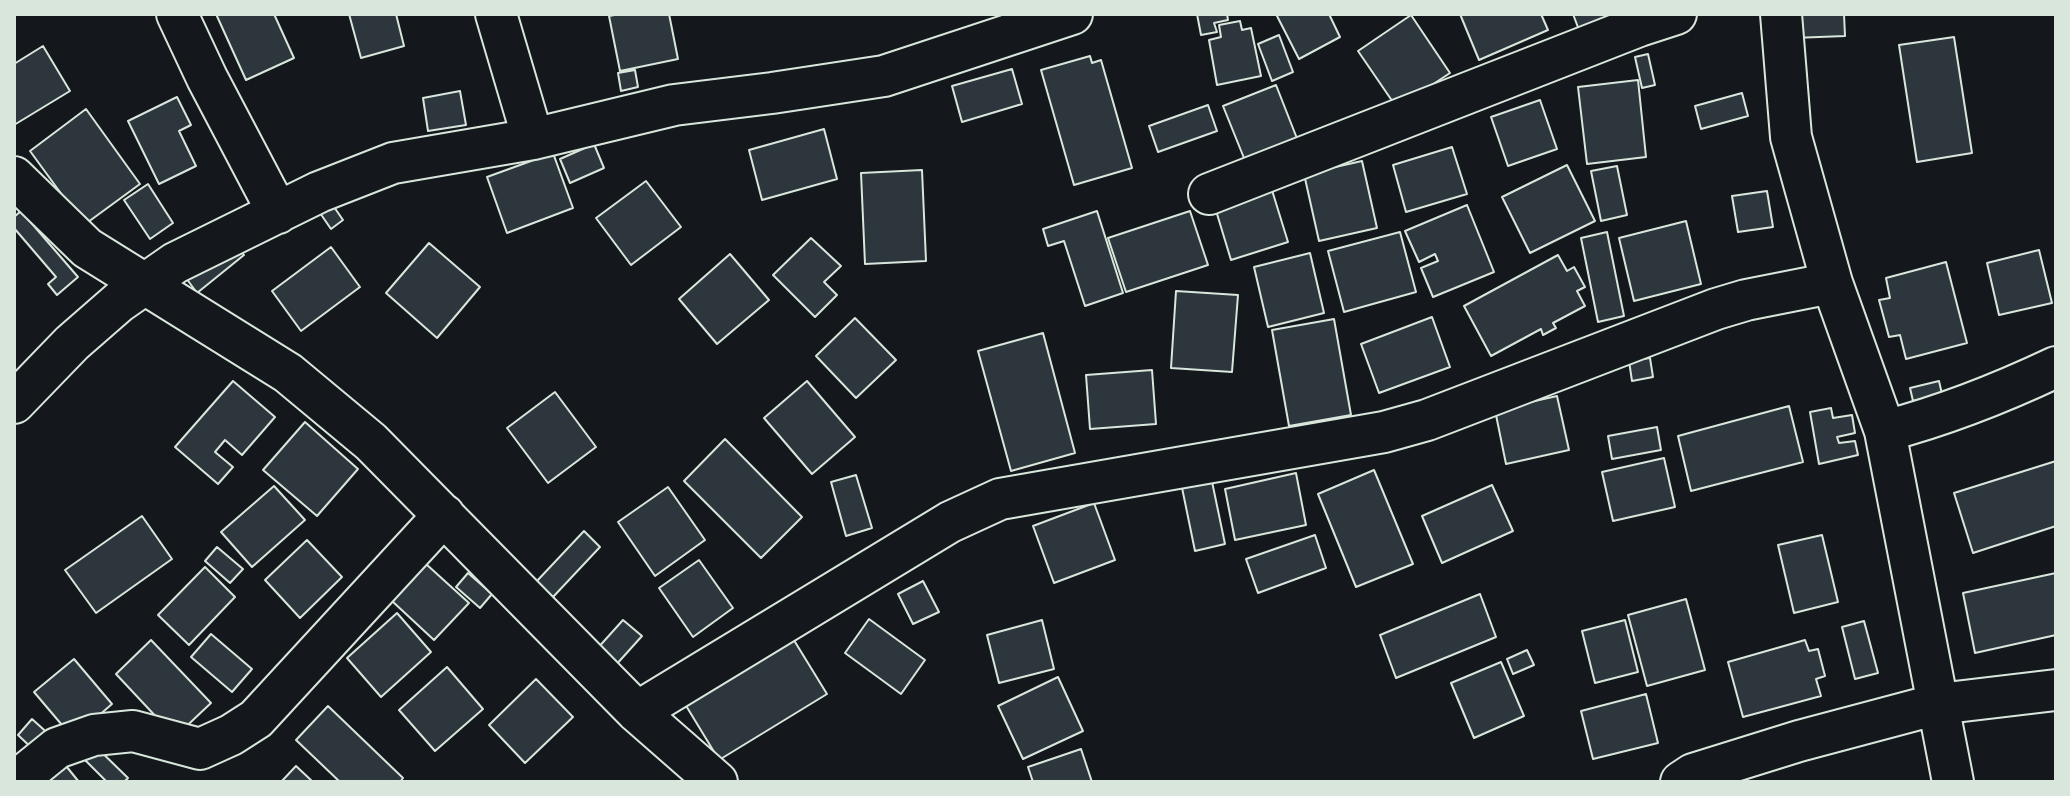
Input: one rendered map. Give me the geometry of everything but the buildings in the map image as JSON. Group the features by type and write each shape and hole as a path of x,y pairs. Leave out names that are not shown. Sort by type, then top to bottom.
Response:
{"street":[{"path":"177,14 278,213"},
{"path":"496,14 533,139"},
{"path":"14,403 72,343 119,302 175,263 319,192 393,163 533,139 674,105 884,76 1072,14"},
{"path":"1209,194 1625,31 1676,14"},
{"path":"1781,14 1791,137 1832,283 1885,431 1953,782"},
{"path":"14,177 87,248 288,373 371,442 637,712 717,782"},
{"path":"637,712 950,522 1000,499 1384,432 1427,420 1716,309 1832,283"},
{"path":"1885,431 1937,417 2056,367"},
{"path":"15,782 57,748 94,735 133,731 200,749 231,735 256,719 444,515"},
{"path":"1681,782 1693,774 1784,746 1938,704 2056,690"}]}
